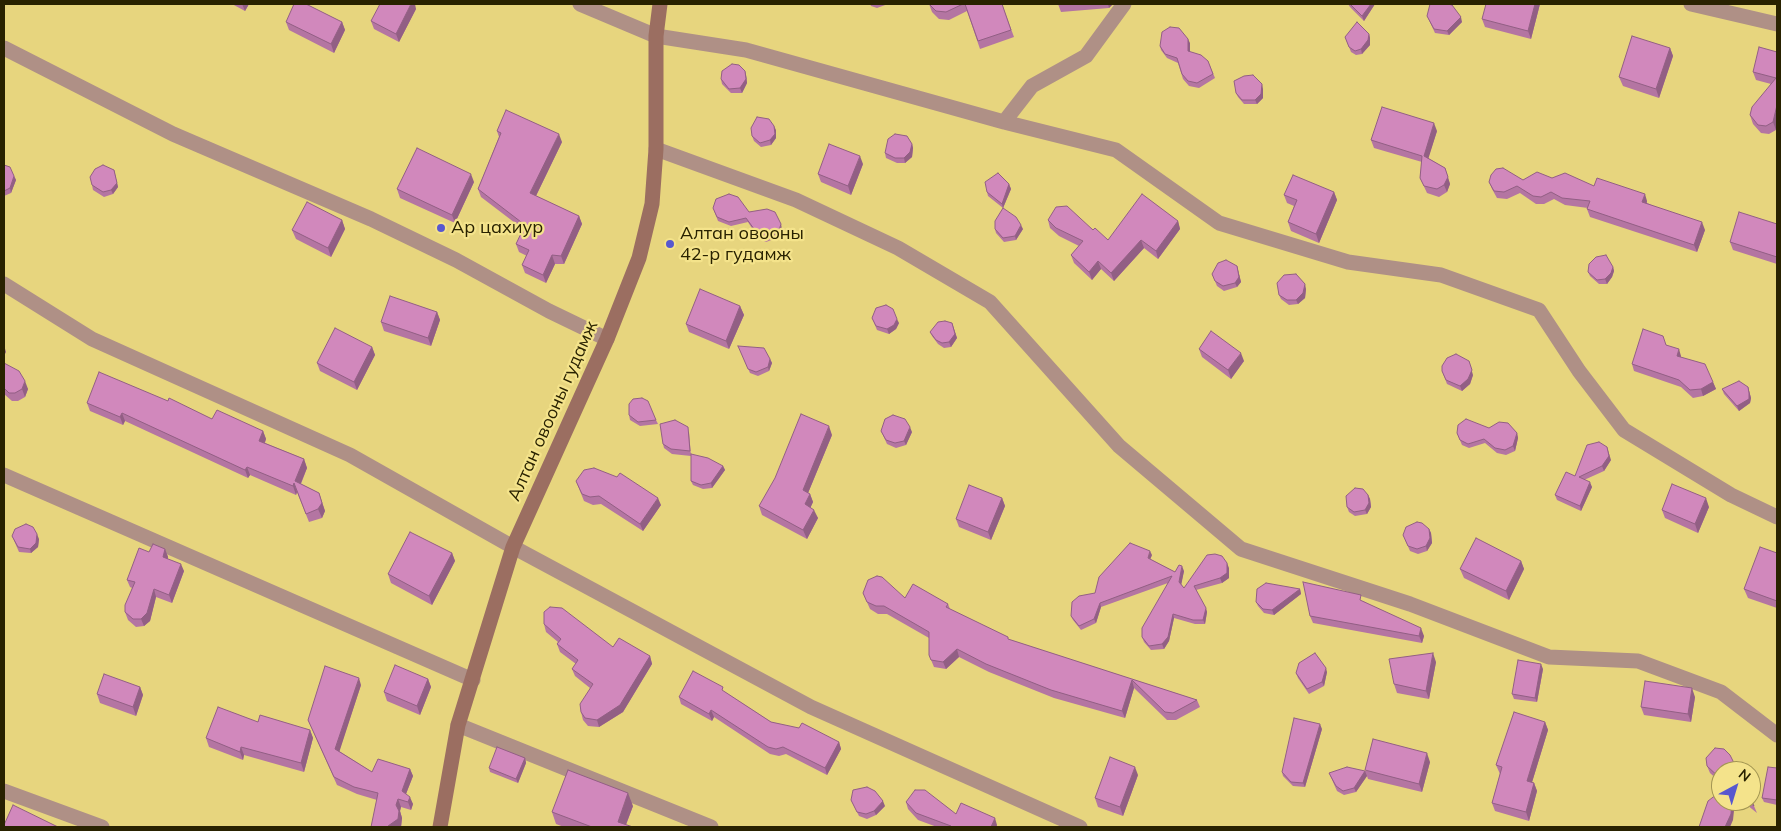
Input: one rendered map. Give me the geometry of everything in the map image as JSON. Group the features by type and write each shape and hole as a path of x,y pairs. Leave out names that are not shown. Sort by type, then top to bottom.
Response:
{"main road":[{"name":"Алтан овооны гудамж","path":"440,827 458,725 513,547 607,339 639,258 652,204 656,149 656,36 660,4"}],"street":[{"path":"580,4 656,36 746,50 1004,122 1116,150 1219,223 1348,262 1441,275 1539,310 1579,371 1624,430 1732,495 1777,517"},
{"path":"1004,122 1032,86 1086,56 1124,4"},
{"path":"1692,4 1777,24"},
{"path":"4,48 173,134 371,219 607,339"},
{"path":"656,149 796,200 898,248 990,302 1119,446 1241,550 1410,604 1549,656 1638,662 1722,692 1777,735"},
{"path":"4,284 92,339 350,455 513,547 812,707 1080,827"},
{"path":"4,475 473,680"},
{"path":"458,725 711,827"},
{"path":"4,791 102,827"}],"building":[{"path":"294,4 306,4 342,22 331,44 286,22"},
{"path":"380,4 411,4 396,34 371,21"},
{"path":"929,4 963,4 946,12 936,11"},
{"path":"965,4 1002,4 1011,30 978,41"},
{"path":"1350,4 1371,4 1362,16"},
{"path":"1430,4 1452,5 1461,17 1447,31 1434,29 1427,16"},
{"path":"1486,4 1535,4 1528,31 1482,19"},
{"path":"1357,22 1369,34 1368,40 1361,49 1355,51 1349,47 1345,37"},
{"path":"1170,27 1179,28 1188,39 1188,51 1201,55 1208,61 1213,74 1197,83 1188,81 1182,74 1177,58 1165,54 1160,46 1162,32"},
{"path":"1632,36 1670,48 1656,89 1619,77"},
{"path":"1759,47 1777,52 1777,105 1773,122 1766,126 1758,125 1750,115 1752,107 1776,78 1753,72"},
{"path":"732,64 739,65 745,71 746,79 740,88 729,89 721,79 722,71"},
{"path":"1253,75 1262,84 1261,94 1255,100 1242,100 1236,93 1234,81 1244,76"},
{"path":"1382,107 1434,123 1424,156 1445,168 1448,177 1444,185 1437,189 1424,186 1420,178 1422,156 1371,140"},
{"path":"506,110 559,134 530,193 579,216 561,256 552,255 543,275 522,265 529,250 516,244 525,225 478,189 501,133 497,131"},
{"path":"757,117 769,119 774,126 775,134 770,140 760,143 752,136 751,128"},
{"path":"895,134 907,136 912,144 910,152 904,158 895,158 885,153 888,139"},
{"path":"829,144 860,156 848,186 818,174"},
{"path":"417,148 471,174 452,215 397,189"},
{"path":"4,165 10,167 14,176 10,188 4,191"},
{"path":"103,165 114,170 117,183 111,190 103,192 92,185 90,177 95,169"},
{"path":"1503,168 1523,180 1537,172 1552,178 1565,173 1594,186 1597,178 1645,194 1642,202 1702,222 1694,245 1587,209 1590,201 1562,198 1551,192 1541,197 1533,196 1517,186 1504,192 1494,191 1489,182 1491,175 1496,169"},
{"path":"998,173 1009,184 1002,204 987,192 985,182"},
{"path":"1293,175 1334,192 1316,234 1288,222 1297,200 1284,195"},
{"path":"729,194 738,197 749,212 767,209 775,212 781,224 778,233 765,237 757,233 746,218 729,222 717,217 713,208 716,199"},
{"path":"1142,194 1178,221 1156,251 1141,240 1111,273 1098,261 1089,272 1071,255 1083,241 1056,228 1048,220 1056,207 1067,206 1093,230 1095,228 1108,240"},
{"path":"307,202 342,220 328,248 292,230"},
{"path":"1003,208 1016,217 1021,225 1015,236 1003,238 995,229 995,221"},
{"path":"1739,212 1777,224 1777,257 1730,242"},
{"path":"1606,255 1613,267 1611,273 1605,279 1597,280 1588,272 1589,264 1596,257"},
{"path":"1226,260 1237,266 1239,277 1235,283 1223,286 1215,281 1212,274 1218,263"},
{"path":"1296,274 1305,284 1303,293 1296,300 1287,300 1279,295 1277,283 1284,275"},
{"path":"700,289 740,306 726,341 686,324"},
{"path":"390,296 437,312 428,338 381,322"},
{"path":"886,305 893,309 897,319 894,325 887,329 876,326 872,318 876,308"},
{"path":"938,322 952,323 955,334 949,342 942,343 936,340 930,332"},
{"path":"335,328 372,347 354,382 317,363"},
{"path":"1643,329 1663,336 1666,345 1679,349 1677,356 1705,364 1713,382 1701,389 1690,390 1679,380 1632,364"},
{"path":"1211,331 1241,353 1228,370 1199,349"},
{"path":"738,346 764,348 770,359 768,367 756,372 748,369"},
{"path":"1456,354 1469,361 1472,370 1468,379 1460,386 1446,380 1442,371 1442,366 1447,358"},
{"path":"4,363 19,371 25,381 22,389 15,393 9,393 4,388"},
{"path":"99,372 168,401 169,398 212,419 217,410 263,431 259,441 304,459 295,481 319,493 322,503 318,509 306,514 294,483 293,486 247,467 245,470 122,413 120,417 87,403"},
{"path":"1739,381 1748,387 1749,399 1737,406 1722,389"},
{"path":"642,398 648,401 656,420 638,422 629,415 629,404 633,399"},
{"path":"801,414 829,426 803,490 810,494 805,504 814,510 803,530 759,506 775,478"},
{"path":"893,415 905,419 910,427 904,441 895,443 886,440 881,431 885,419"},
{"path":"1466,419 1489,428 1499,422 1508,423 1517,433 1513,446 1505,450 1495,448 1484,439 1468,444 1460,440 1457,433 1458,425"},
{"path":"675,420 688,427 690,451 671,449 663,444 660,424"},
{"path":"1599,442 1607,447 1609,456 1602,466 1579,477 1590,482 1580,506 1555,495 1566,472 1575,476 1587,445"},
{"path":"691,454 708,458 723,466 711,483 701,485 691,481"},
{"path":"594,468 617,477 620,473 658,498 640,524 599,496 590,497 582,494 576,481 584,470"},
{"path":"1672,484 1706,498 1695,524 1662,510"},
{"path":"969,485 1002,498 988,532 956,519"},
{"path":"1355,488 1363,489 1368,495 1369,503 1365,510 1354,512 1347,507 1346,496"},
{"path":"1417,522 1422,523 1429,529 1430,538 1426,546 1417,549 1408,546 1403,535 1406,527"},
{"path":"26,524 33,527 37,534 36,543 30,549 18,547 12,536 15,529"},
{"path":"410,532 452,553 429,596 388,574"},
{"path":"1476,538 1521,561 1506,591 1460,569"},
{"path":"1130,543 1150,551 1148,558 1175,572 1179,565 1182,566 1179,582 1184,588 1207,555 1215,554 1222,556 1227,563 1227,573 1220,578 1194,586 1206,608 1203,620 1193,620 1173,614 1168,637 1162,644 1149,646 1142,637 1142,628 1172,576 1100,603 1094,619 1079,626 1071,616 1072,602 1079,596 1095,593 1099,577"},
{"path":"153,544 165,549 163,557 181,564 169,595 154,589 147,613 141,619 133,619 125,612 125,605 135,582 127,580 139,548 149,552"},
{"path":"1760,547 1777,553 1777,601 1744,589"},
{"path":"877,576 882,577 905,598 913,584 948,604 946,607 1008,637 1008,639 1197,700 1173,713 1165,712 1132,680 1122,711 1051,690 986,664 957,649 943,662 931,660 929,655 929,632 884,606 876,606 867,602 863,593 868,580"},
{"path":"1303,582 1361,595 1360,600 1421,628 1419,636 1310,616"},
{"path":"1266,583 1300,589 1272,610 1263,609 1256,602 1257,589"},
{"path":"550,607 562,608 613,647 619,638 650,656 620,705 597,720 585,718 581,712 580,704 593,684 572,669 578,660 557,644 561,639 544,624 544,612"},
{"path":"1315,653 1326,668 1322,682 1307,689 1296,673 1299,663"},
{"path":"1433,653 1426,691 1394,684 1389,659"},
{"path":"1518,660 1541,664 1535,698 1512,694"},
{"path":"395,665 428,679 417,706 384,692"},
{"path":"325,666 359,678 335,749 372,772 378,759 410,769 402,791 410,797 408,802 398,799 396,805 399,811 398,819 388,827 371,827 378,793 354,787 334,777 308,720"},
{"path":"693,671 723,687 722,690 771,722 799,728 802,723 839,742 825,768 783,747 776,749 768,747 711,710 709,714 679,697"},
{"path":"104,674 140,687 133,707 97,694"},
{"path":"1645,681 1692,688 1688,714 1641,707"},
{"path":"218,707 258,722 260,715 310,730 301,763 241,747 240,752 206,738"},
{"path":"1514,712 1545,722 1527,781 1534,783 1526,812 1492,803 1502,767 1496,765"},
{"path":"1294,718 1320,724 1303,783 1291,782 1282,772"},
{"path":"1373,739 1427,753 1419,784 1365,770"},
{"path":"497,747 525,758 516,779 489,768"},
{"path":"1715,748 1724,749 1733,761 1711,761 1711,770 1707,766 1706,758"},
{"path":"1110,757 1135,767 1120,807 1095,798"},
{"path":"1347,767 1365,771 1354,788 1343,791 1336,786 1329,773"},
{"path":"1768,767 1777,768 1777,800 1762,798"},
{"path":"568,770 628,793 618,822 633,827 592,827 552,812"},
{"path":"867,787 875,791 883,801 874,811 866,814 857,812 851,800 853,790"},
{"path":"915,790 925,790 956,814 961,803 995,818 991,827 950,827 916,813 906,802"},
{"path":"1711,799 1711,811 1731,811 1725,827 1699,827 1708,801"},
{"path":"13,805 58,827 4,827"}],"place":[{"name":"Ар цахиур","path":"441,228"},
{"name":"Алтан овооны 42-р гудамж","path":"670,244"}]}
